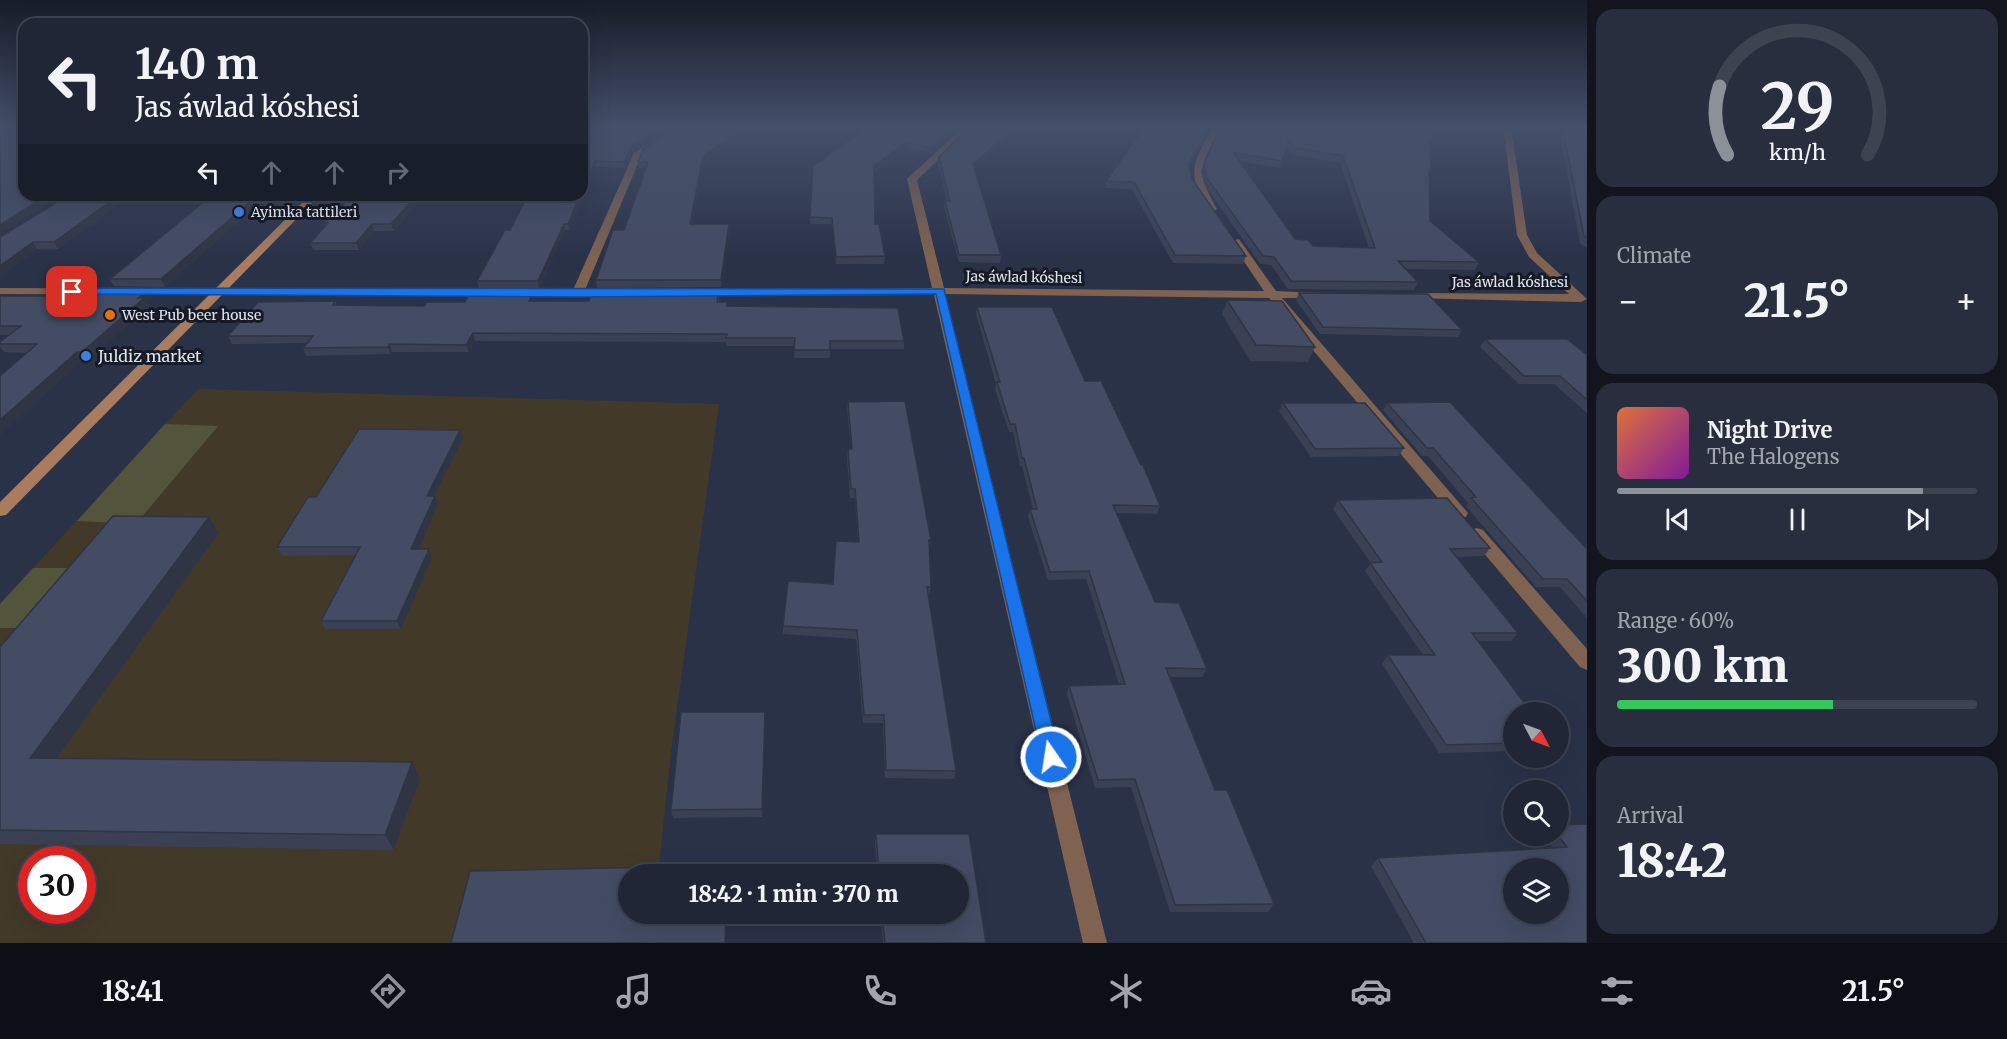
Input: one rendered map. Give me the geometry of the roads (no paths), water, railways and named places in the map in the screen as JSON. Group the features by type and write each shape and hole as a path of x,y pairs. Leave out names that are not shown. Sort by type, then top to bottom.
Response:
{"street":[{"path":"577,294 631,170"},
{"path":"922,170 912,179 941,291 1095,943"},
{"path":"1195,170 1197,185 1273,295 1587,662"},
{"path":"1513,170 1522,236 1533,255 1583,300"},
{"path":"0,511 309,201"},
{"path":"0,291 622,293"},
{"name":"Jas áwlad kóshesi","path":"690,293 941,291 1332,296"},
{"name":"Jas áwlad kóshesi","path":"1403,296 1583,300"}],"place":[{"name":"Ayimka tattileri","path":"239,212"},
{"name":"West Pub beer house","path":"110,315"},
{"name":"Juldiz market","path":"86,356"}]}
